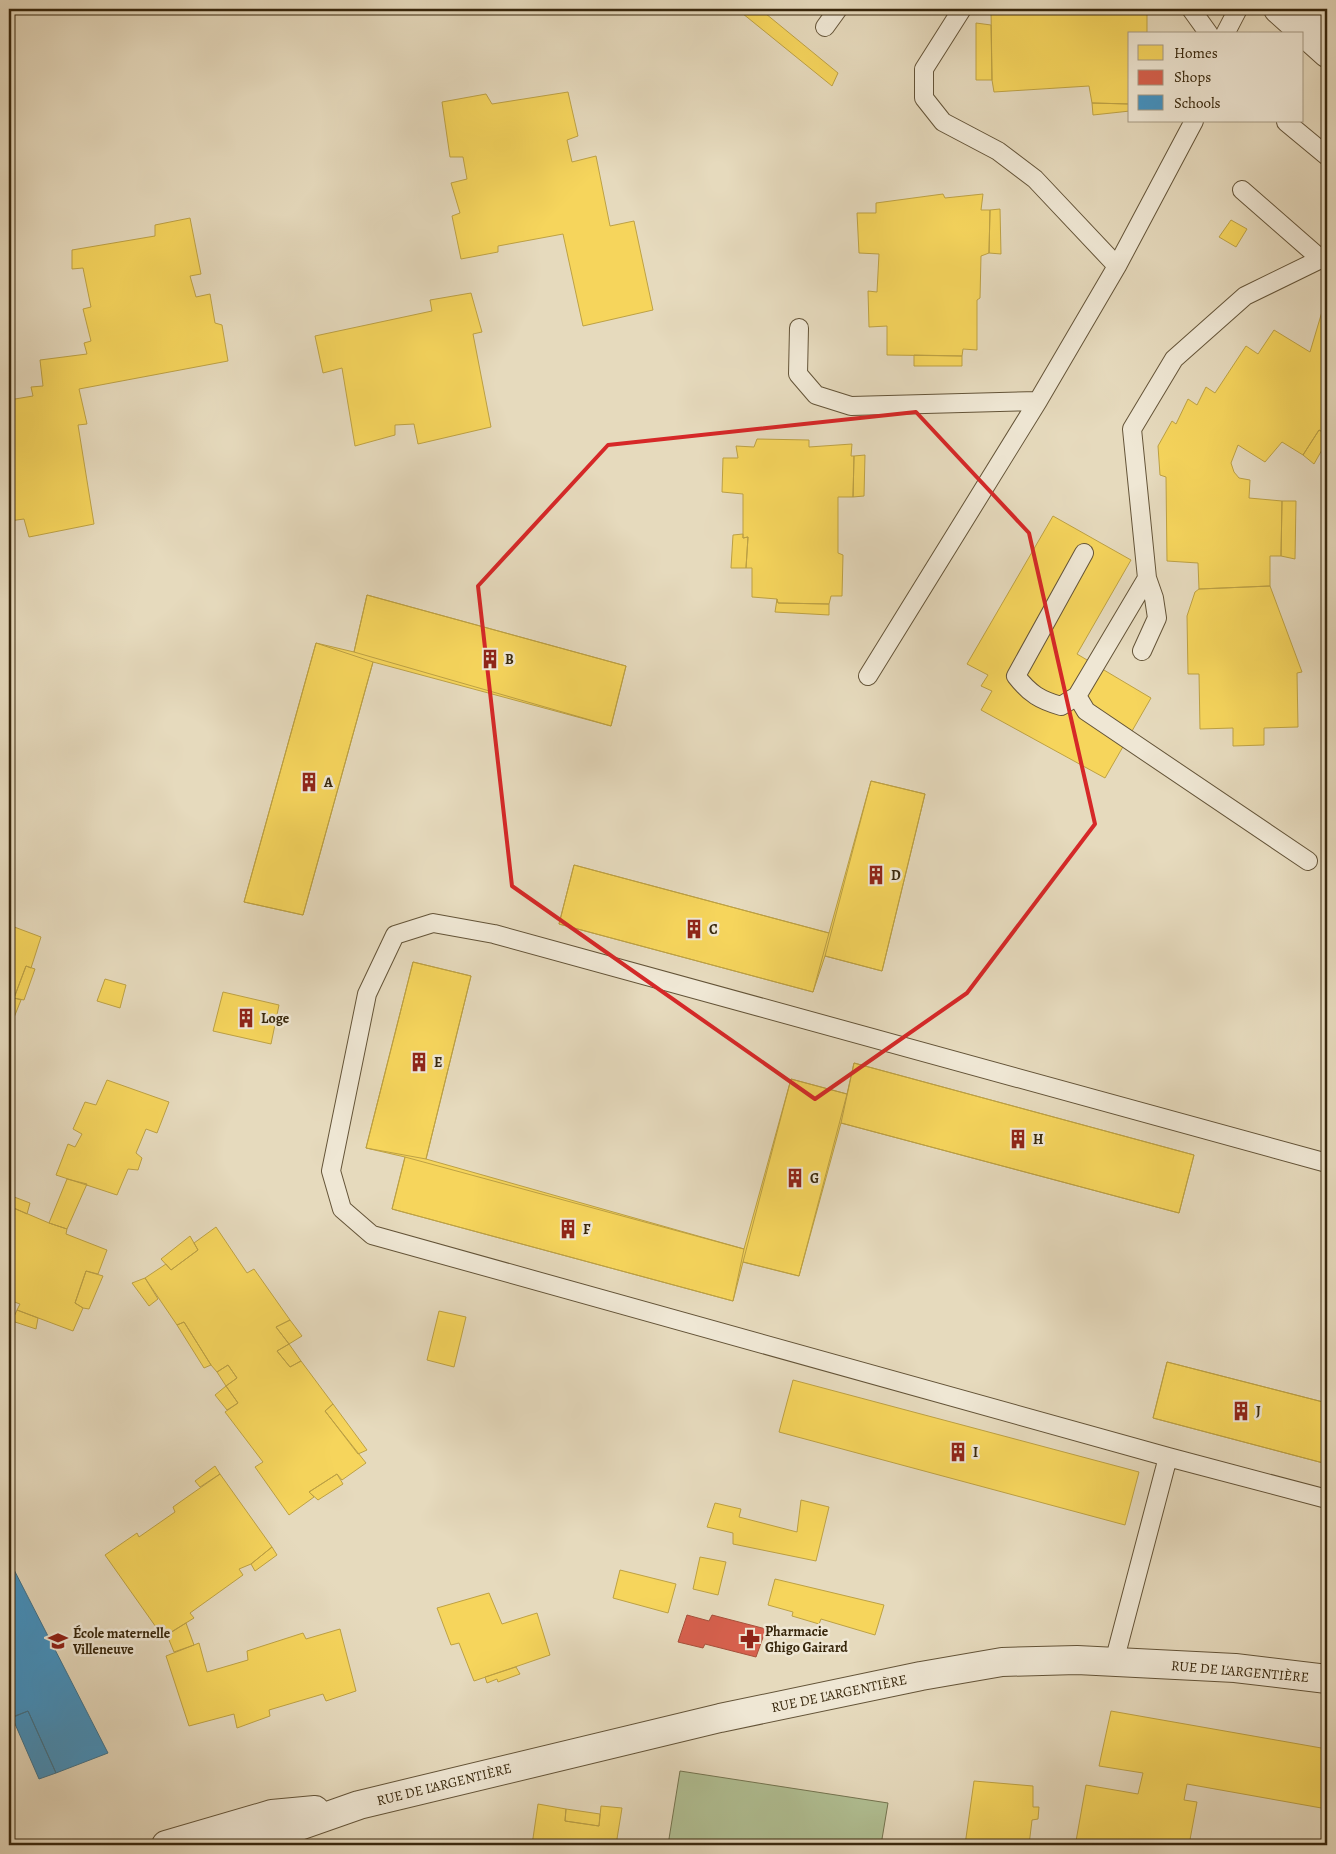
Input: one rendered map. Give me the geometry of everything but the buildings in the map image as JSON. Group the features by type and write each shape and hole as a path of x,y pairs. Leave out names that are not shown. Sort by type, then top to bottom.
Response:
{"street":[{"path":"1278,9 1304,32"},
{"path":"1312,9 1327,22"},
{"path":"1304,32 1327,53"},
{"name":"RUE DE L'ARGENTIÈRE","path":"245,1845 359,1805 720,1718 921,1676 1002,1662 1077,1660 1234,1668 1327,1679"},
{"name":"RUE DE L'ARGENTIÈRE","path":"166,1845 272,1814 359,1805"}],"lane":[{"path":"824,27 838,9"},
{"path":"962,9 924,69 924,98 943,122 998,151 1035,179 1117,266"},
{"path":"1191,9 1208,32"},
{"path":"1226,32 1238,9"},
{"path":"868,676 1038,400 1117,266 1193,122"},
{"path":"1286,122 1327,156"},
{"path":"1142,651 1157,618 1154,598 1147,578 1132,429 1174,359 1244,296 1325,258 1242,190"},
{"path":"798,328 798,374 816,395 851,406 1038,400"},
{"path":"1084,553 1016,676 1025,688 1042,700 1062,706 1077,696 1147,578"},
{"path":"1077,696 1086,712 1308,861"},
{"path":"1327,1163 494,934 433,923 395,935 367,994 331,1171 342,1209 372,1235 1168,1457 1327,1499"},
{"path":"1114,1662 1168,1457"}],"highlighted area":[{"path":"916,412 1029,533 1095,824 967,993 815,1099 512,886 478,586 608,445"}],"green space":[{"path":"680,1771 888,1803 881,1845 668,1845"}],"place":[{"name":"B","path":"490,659"},
{"name":"A","path":"309,782"},
{"name":"D","path":"876,875"},
{"name":"C","path":"694,929"},
{"name":"Loge","path":"246,1018"},
{"name":"E","path":"419,1062"},
{"name":"H","path":"1018,1139"},
{"name":"G","path":"795,1178"},
{"name":"F","path":"568,1229"},
{"name":"J","path":"1241,1411"},
{"name":"I","path":"958,1452"},
{"name":"Pharmacie Ghigo Gairard","path":"750,1639"},
{"name":"École maternelle Villeneuve","path":"58,1641"}]}
